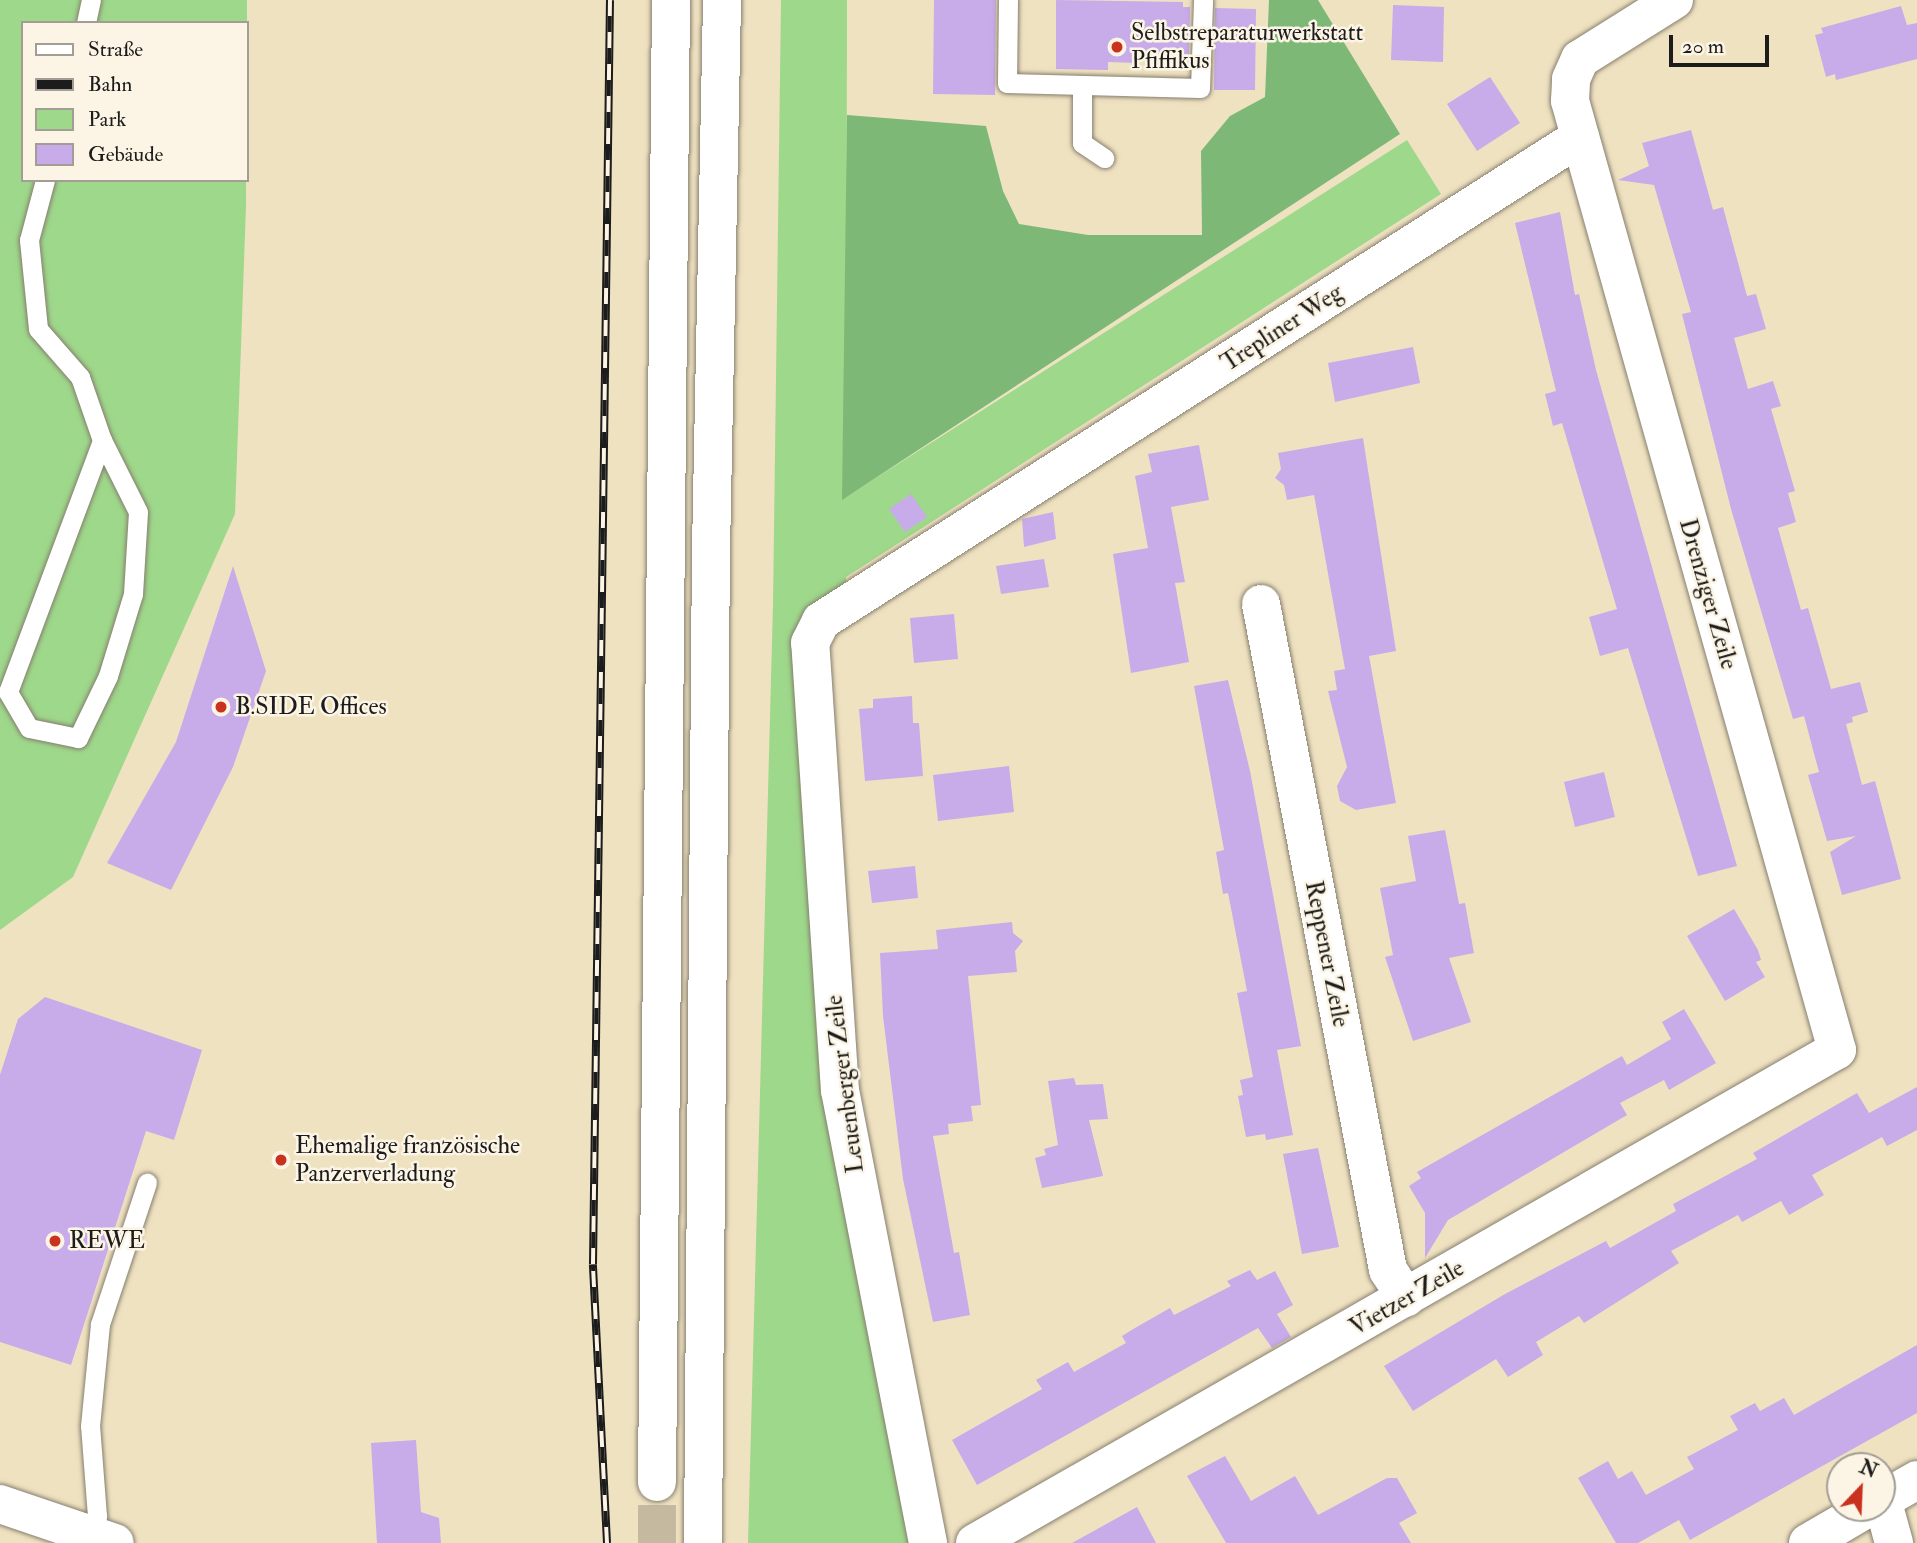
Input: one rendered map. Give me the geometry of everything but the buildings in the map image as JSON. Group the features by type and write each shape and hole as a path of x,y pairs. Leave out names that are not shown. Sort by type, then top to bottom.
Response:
{"main road":[{"path":"657,1482 671,0"},
{"path":"703,1543 710,578 722,0"},
{"path":"1580,138 1570,101 1571,79 1580,59 1674,0"},
{"name":"Trepliner Weg","path":"821,621 1580,138"},
{"name":"Drenziger Zeile","path":"1580,138 1837,1050"},
{"name":"Reppener Zeile","path":"1261,604 1388,1270 1406,1298"},
{"name":"Leuenberger Zeile","path":"821,621 810,643 812,701 840,1090 928,1543"},
{"name":"Vietzer Zeile","path":"975,1543 1837,1050"},
{"path":"1896,1491 1917,1480"},
{"path":"0,1504 103,1539"},
{"path":"1808,1543 1844,1522"},
{"path":"1888,1522 1894,1543"}],"lane":[{"path":"86,21 91,0"},
{"path":"1008,0 1007,83 1200,88 1203,0"},
{"path":"1082,85 1082,143 1104,158"},
{"path":"44,182 29,240 38,329 80,377 102,440 138,512 134,594 108,676 78,738 29,728 8,692 102,440"},
{"path":"103,1539 97,1516 90,1426 100,1324 147,1183"}],"green space":[{"path":"0,0 247,0 247,21 21,21 21,182 246,182 246,206 235,514 73,877 0,930"},
{"path":"781,0 847,0 846,583 805,635 911,1543 748,1543 773,604"},
{"path":"1269,0 1318,0 1400,134 842,500 847,115 986,126 1003,191 1019,224 1088,235 1202,235 1201,151 1230,116 1265,97"},
{"path":"1407,140 1441,194 846,577 846,497"}],"tunnel":[{"path":"657,1482 657,1543"}],"railway":[{"path":"607,1543 593,1264 610,0"}],"place":[{"name":"Selbstreparaturwerkstatt Pfiffikus","path":"1117,47"},
{"name":"B.SIDE Offices","path":"221,707"},
{"name":"Ehemalige französische Panzerverladung","path":"281,1160"},
{"name":"REWE","path":"55,1241"}]}
